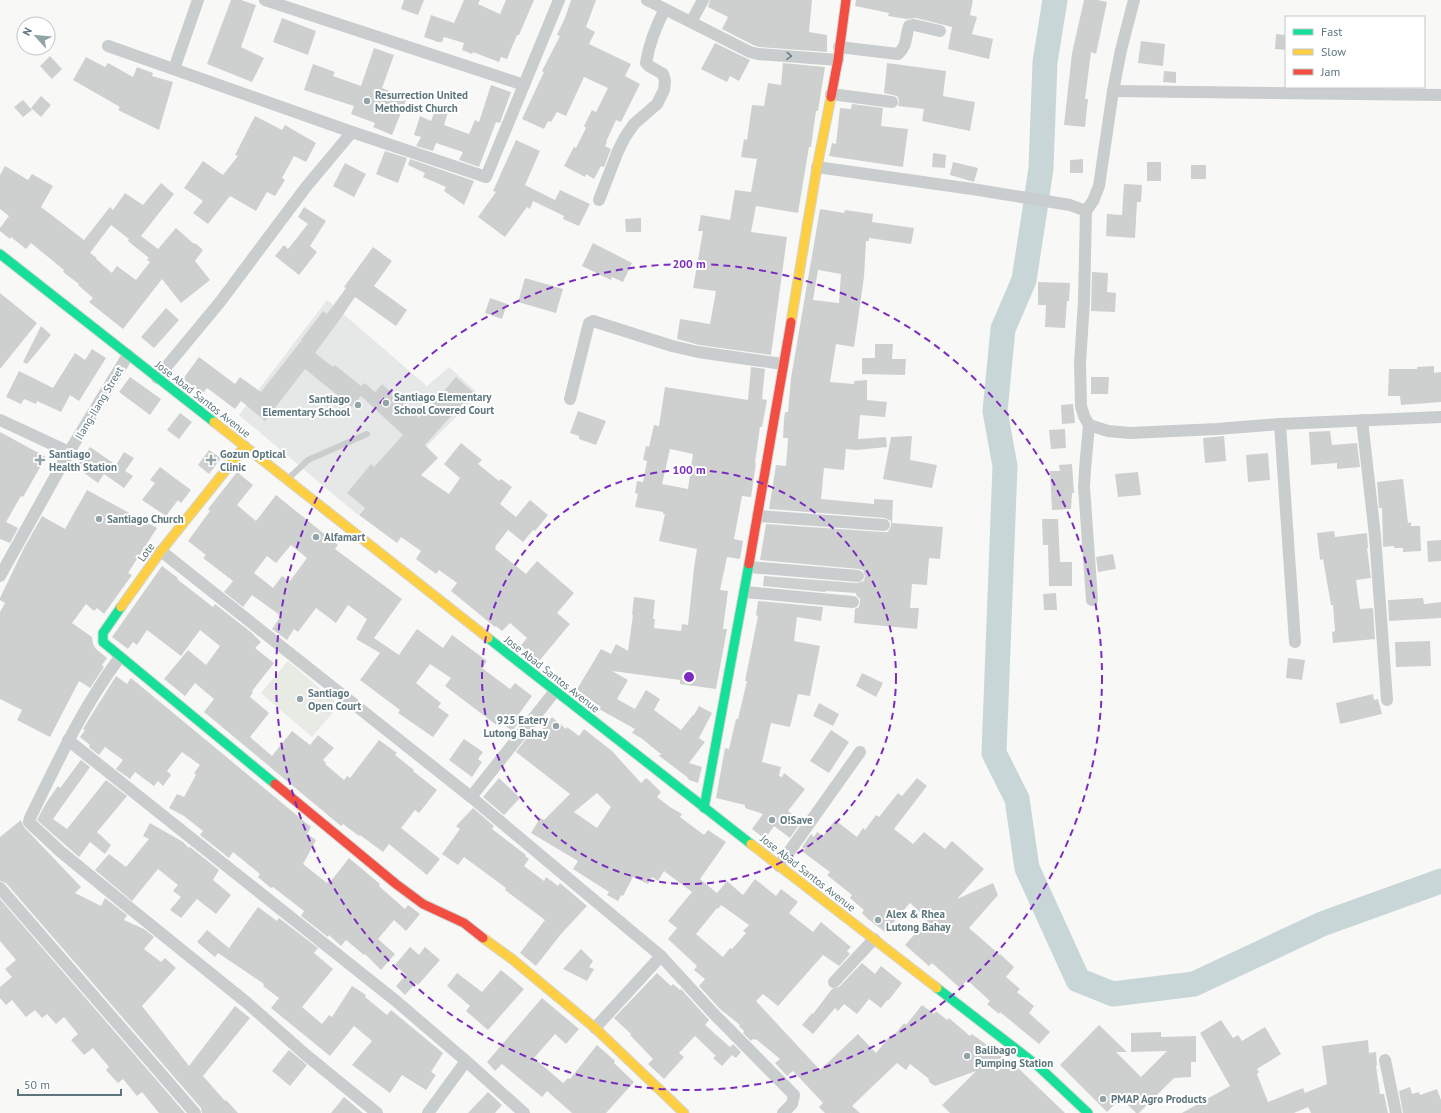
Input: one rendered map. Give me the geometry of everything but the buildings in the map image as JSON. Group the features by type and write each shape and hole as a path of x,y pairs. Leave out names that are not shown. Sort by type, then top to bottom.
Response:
{"main road":[{"path":"704,808 758,516 816,168 838,60 846,0"},
{"name":"Jose Abad Santos Avenue","path":"0,254 704,808 1038,1066 1088,1113"},
{"name":"Lote","path":"120,657 103,642 103,633 161,551 245,446"},
{"path":"120,657 396,884 423,904 464,923 484,938 595,1028 684,1113"}],"street":[{"path":"174,69 198,0"},
{"path":"264,0 524,85"},
{"path":"108,46 352,132 486,176 559,0"},
{"path":"647,0 750,52 758,54 838,60"},
{"path":"691,22 703,0"},
{"path":"1092,600 1084,487 1089,425 1081,406 1080,370 1084,301 1086,211 1093,201 1099,186 1113,91 1121,50 1134,0"},
{"path":"599,200 625,137 634,124 657,104 664,90 665,81 663,74 646,63 648,50 657,24 665,9"},
{"path":"839,47 898,54 906,43 909,26 914,25 940,31"},
{"path":"1113,91 1441,95"},
{"path":"831,94 892,102"},
{"path":"157,378 220,302 306,187 352,132"},
{"path":"816,168 1045,200 1070,205 1086,211"},
{"path":"570,399 589,323 593,321 672,346 698,352 783,364"},
{"name":"Ilang-Ilang Street","path":"0,576 69,452 128,355"},
{"path":"1089,425 1108,431 1130,433 1217,429 1280,424 1441,417"},
{"path":"0,420 69,452"},
{"path":"1362,420 1376,542 1387,700"},
{"path":"1280,424 1295,642"},
{"path":"758,516 884,525"},
{"path":"161,551 471,797 661,956 713,1013 794,1095 792,1104 783,1113"},
{"path":"749,567 858,576"},
{"path":"744,592 853,602"},
{"path":"120,657 100,684 68,740 29,822 61,852 246,1002 306,1055 377,1113"},
{"path":"471,797 555,691"},
{"path":"68,740 390,997 466,1060 524,1113"},
{"path":"779,866 860,752"},
{"path":"0,888 194,1113"},
{"path":"834,982 874,939"},
{"path":"595,1028 661,956"},
{"path":"428,1113 466,1060"},
{"path":"1385,1060 1396,1113"}],"lane":[{"path":"288,480 308,460 368,434"}],"shaded area":[{"name":"Santiago Elementary School","path":"327,300 427,386 449,367 479,394 358,515 239,415"},
{"name":"Santiago Open Court","path":"288,661 339,705 312,737 261,693"}],"waterway":[{"path":"1055,0 1045,62 1041,168 1024,280 1003,329 995,411 1005,466 994,753 1017,799 1027,868 1078,980 1113,994 1194,984 1322,924 1441,881"}],"traffic: fast":[{"path":"0,254 214,422"},
{"path":"704,808 749,564"},
{"path":"121,607 103,633 103,642 275,784"},
{"path":"488,638 751,844"},
{"path":"937,988 1038,1066 1088,1113"}],"traffic: slow":[{"path":"791,322 817,167 831,97"},
{"path":"214,422 488,638"},
{"path":"121,607 161,551 245,446"},
{"path":"751,844 937,988"},
{"path":"483,938 512,959 595,1028 684,1113"}],"traffic: jam":[{"path":"831,97 838,60 846,0"},
{"path":"749,564 791,322"},
{"path":"275,784 396,884 423,904 464,923 483,938"}],"place":[{"name":"Resurrection United Methodist Church","path":"367,101"},
{"name":"Santiago Elementary School Covered Court","path":"386,403"},
{"name":"Santiago Elementary School","path":"358,405"},
{"name":"Santiago Health Station","path":"40,460"},
{"name":"Gozun Optical Clinic","path":"211,460"},
{"name":"Santiago Church","path":"99,519"},
{"name":"Alfamart","path":"316,537"},
{"name":"Santiago Open Court","path":"300,699"},
{"name":"925 Eatery Lutong Bahay","path":"556,726"},
{"name":"O!Save","path":"772,820"},
{"name":"Alex & Rhea Lutong Bahay","path":"878,920"},
{"name":"Balibago Pumping Station","path":"967,1056"},
{"name":"PMAP Agro Products","path":"1103,1099"}]}
